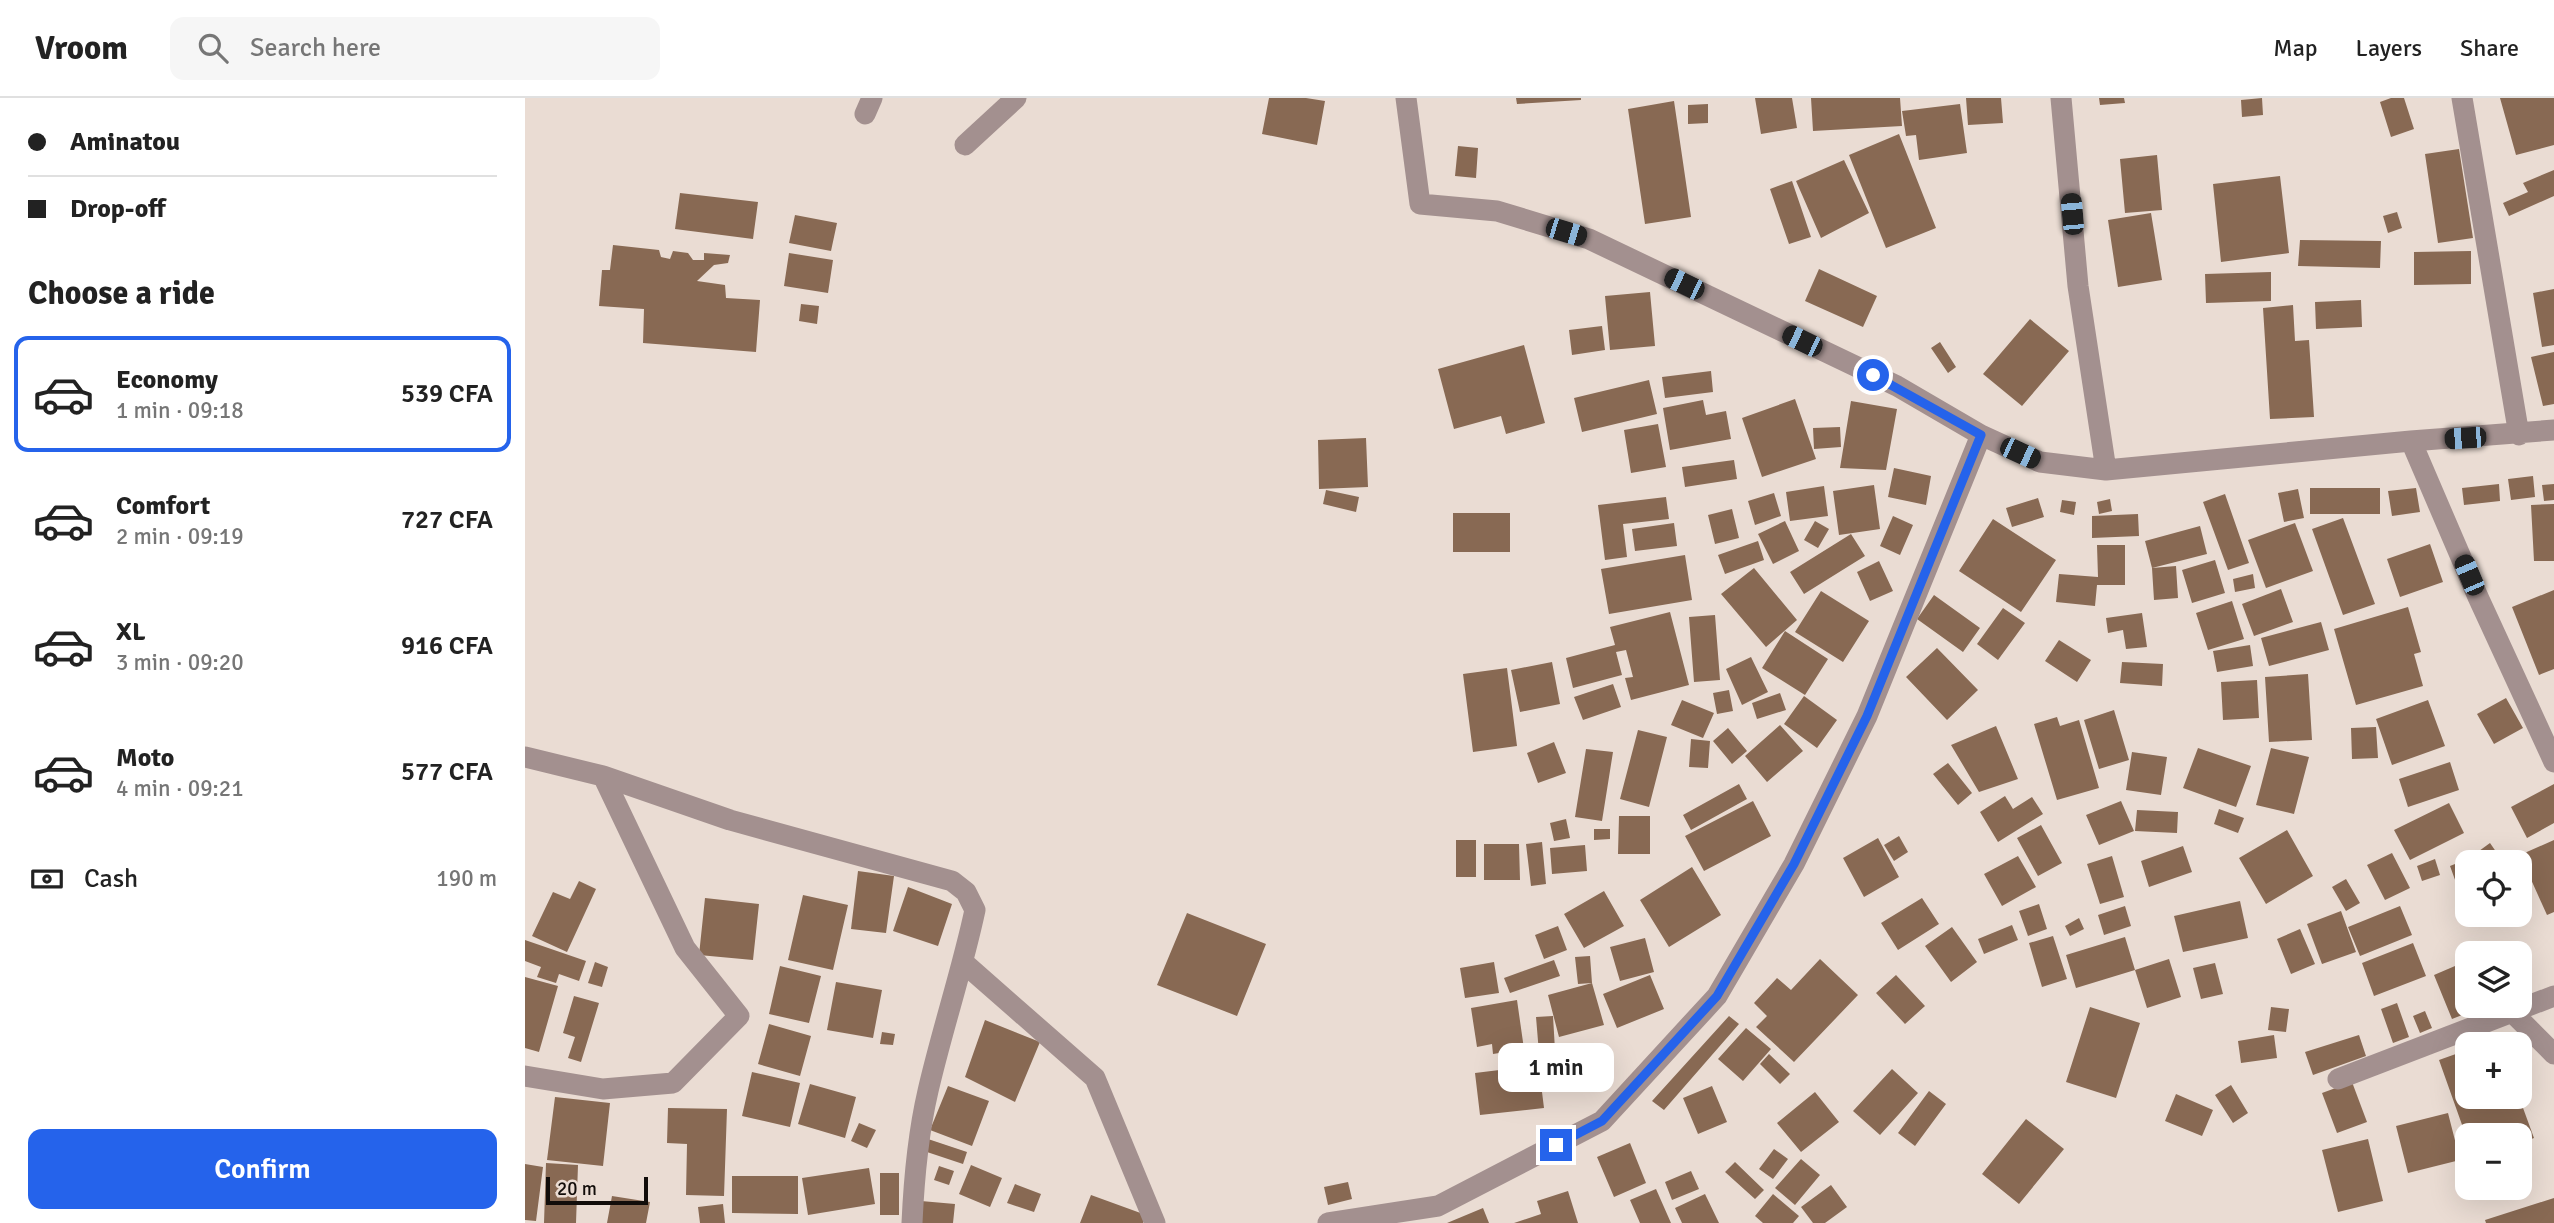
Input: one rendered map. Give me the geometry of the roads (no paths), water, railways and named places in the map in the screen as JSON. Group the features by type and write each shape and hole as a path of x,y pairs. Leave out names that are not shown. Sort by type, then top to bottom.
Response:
{"street":[{"path":"965,145 1016,98"},
{"path":"1406,98 1420,204 1497,211 1589,239 1897,387 1981,435 2040,462 2106,470 2554,430"},
{"path":"2061,98 2078,286 2106,470"},
{"path":"2462,98 2519,435"},
{"path":"1328,1223 1438,1206 1602,1121 1717,996 1794,864 1867,716 1981,435"},
{"path":"2411,441 2478,597 2554,762"},
{"path":"525,757 603,776 730,820 952,881 965,891 975,910 964,963 928,1091 915,1166 912,1223"},
{"path":"525,1076 603,1089 673,1083 739,1016 685,948 603,776"},
{"path":"964,963 1095,1078 1155,1223"},
{"path":"2532,1004 2554,996"},
{"path":"2339,1079 2496,1018"},
{"path":"2517,1018 2554,1054"}]}
